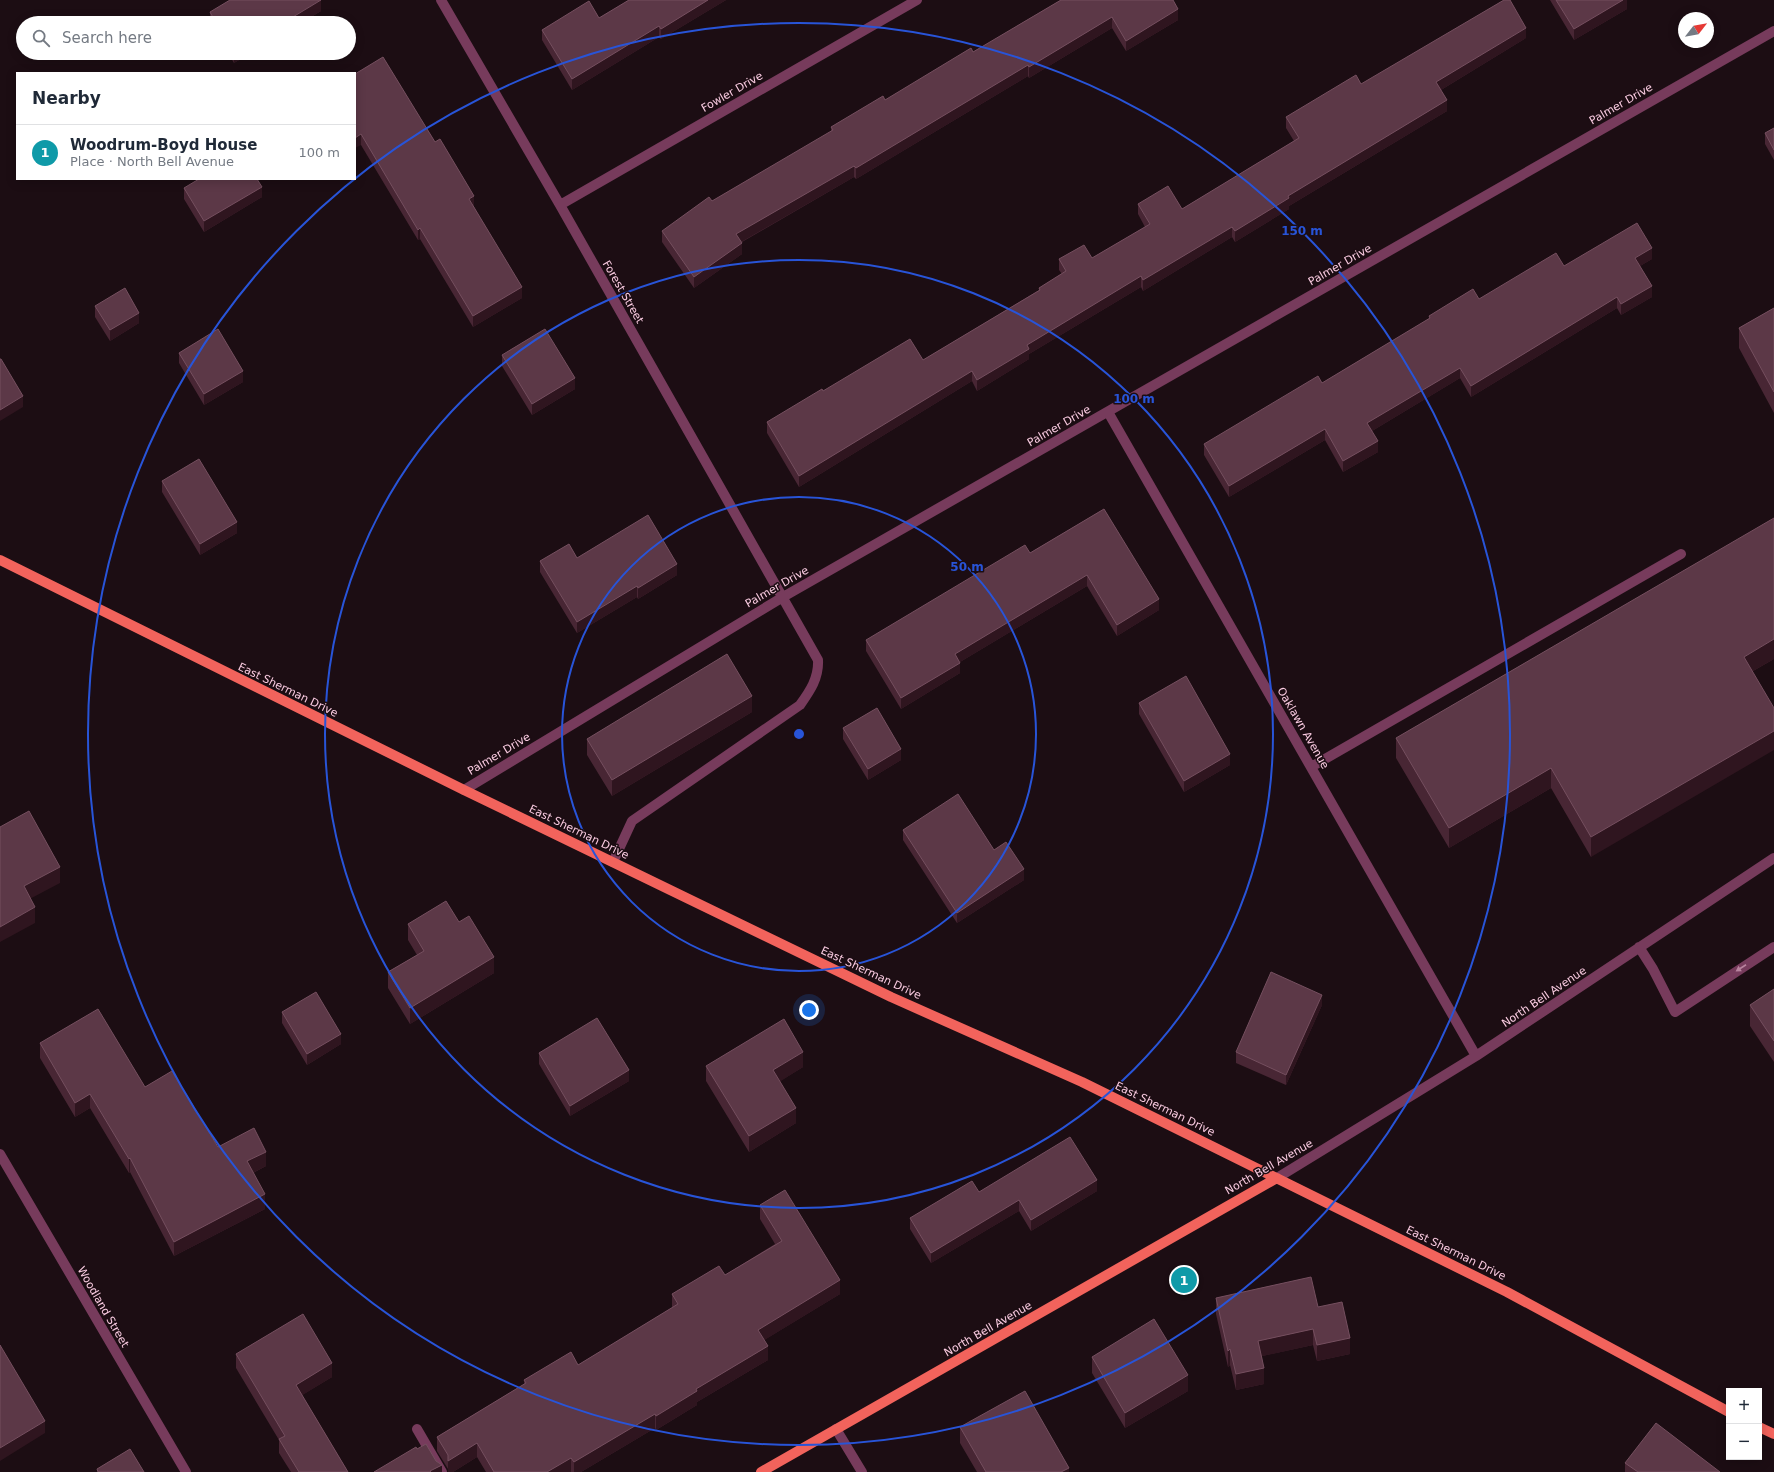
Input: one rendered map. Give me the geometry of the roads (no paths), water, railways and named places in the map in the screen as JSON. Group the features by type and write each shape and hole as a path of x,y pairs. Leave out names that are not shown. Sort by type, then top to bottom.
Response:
{"main road":[{"name":"East Sherman Drive","path":"0,560 464,790 891,997 1082,1082 1277,1178 1507,1292 1726,1410"},
{"name":"North Bell Avenue","path":"761,1472 1277,1178"},
{"path":"1762,1428 1774,1434"}],"street":[{"name":"Forest Street","path":"441,0 560,205 818,660 818,670 814,683 800,706 632,821 613,862"},
{"name":"Fowler Drive","path":"560,205 917,0"},
{"name":"Palmer Drive","path":"464,790 783,596 1774,31"},
{"name":"Oaklawn Avenue","path":"1108,412 1476,1056"},
{"path":"1311,766 1681,554"},
{"name":"North Bell Avenue","path":"1277,1178 1476,1056 1774,858"},
{"path":"1639,948 1653,969 1674,1012 1774,947"},
{"name":"Woodland Street","path":"0,1154 186,1472"},
{"path":"417,1429 442,1472"},
{"path":"836,1429 862,1472"}],"place":[{"name":"Woodrum-Boyd House","path":"1184,1280"}]}
